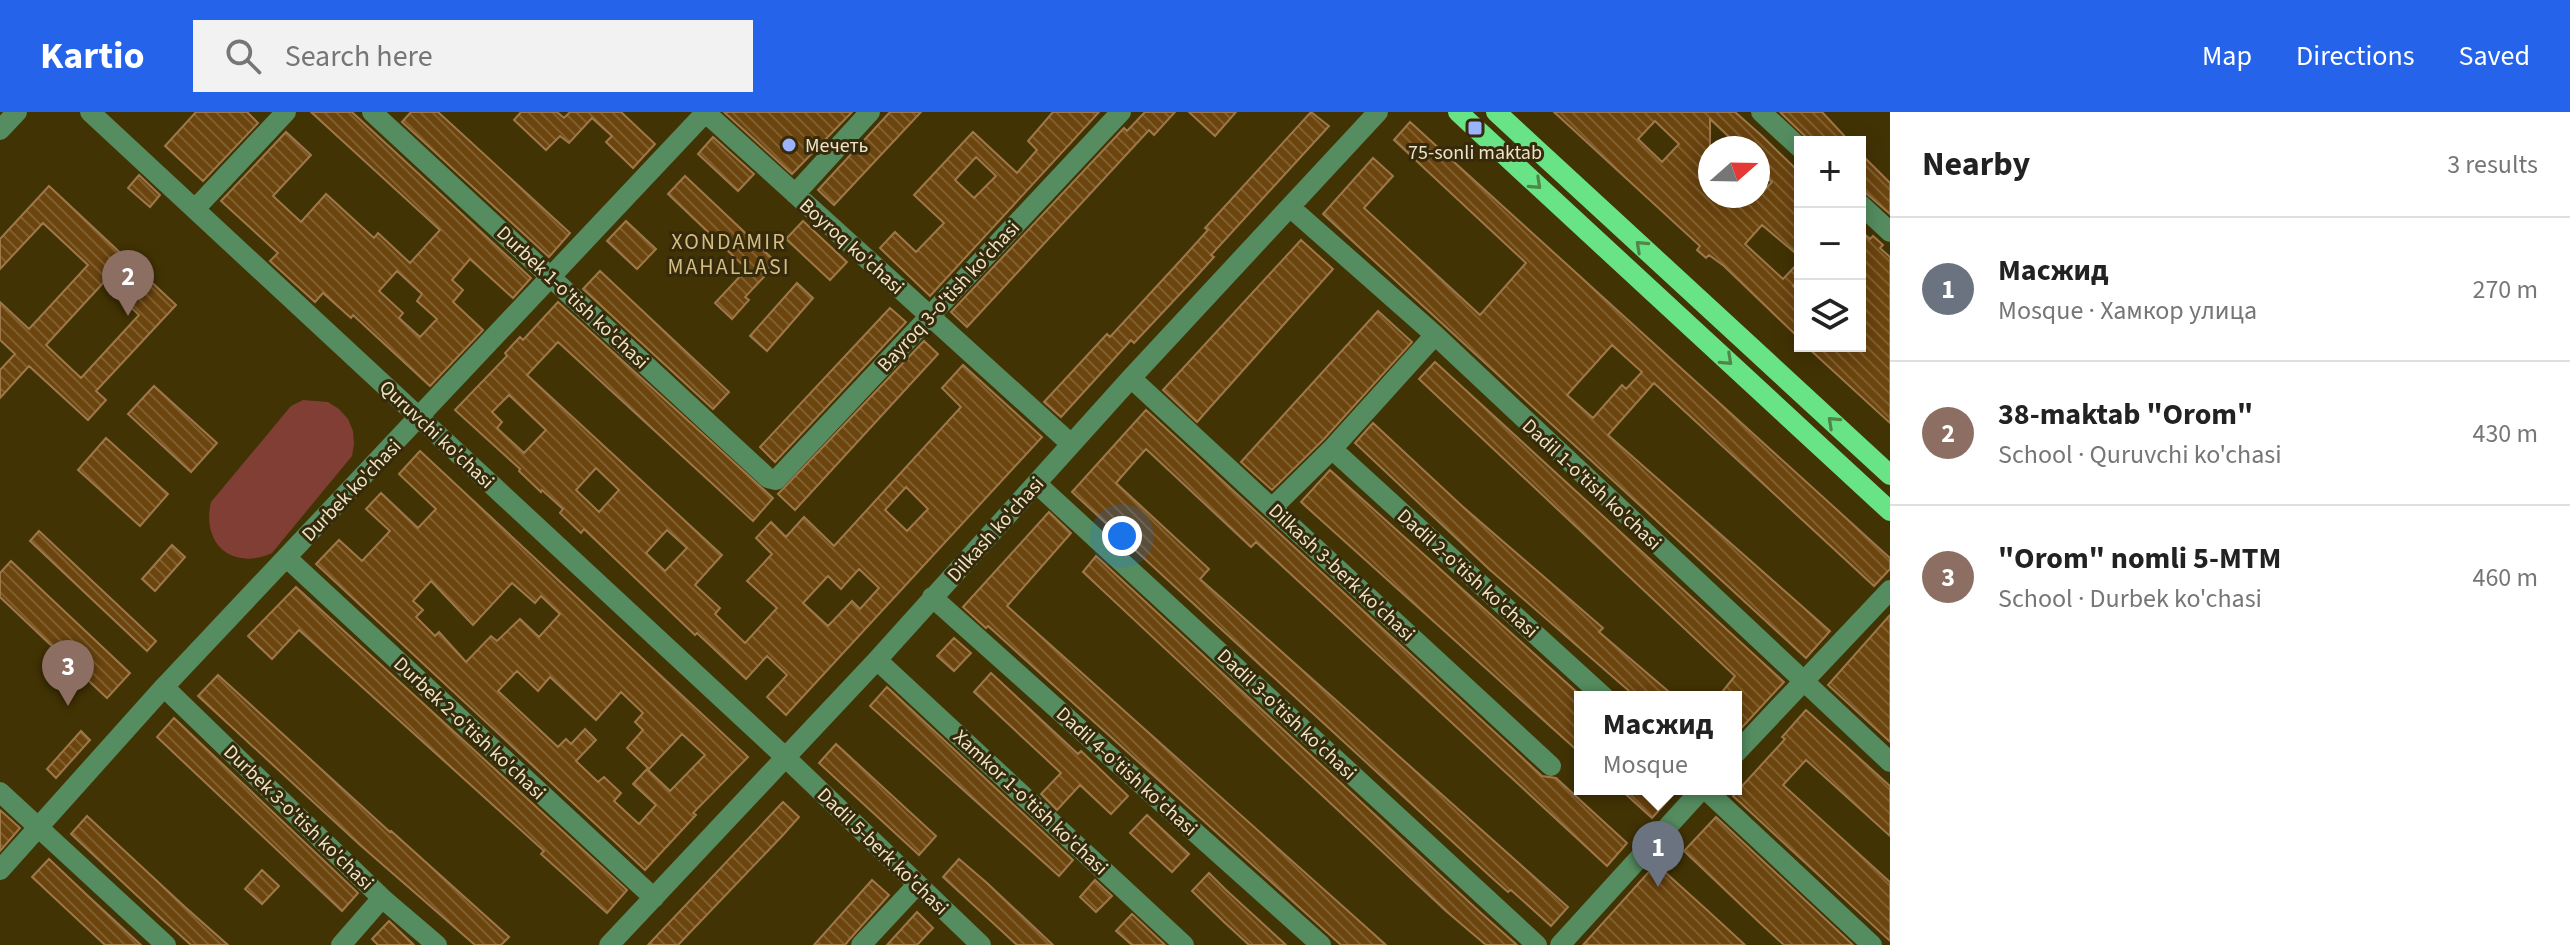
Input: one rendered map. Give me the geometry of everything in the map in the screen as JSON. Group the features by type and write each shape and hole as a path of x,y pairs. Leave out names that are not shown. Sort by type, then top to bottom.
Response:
{"main road":[{"path":"1458,112 1890,511"},
{"path":"1496,112 1890,475"}],"street":[{"path":"0,130 17,112"},
{"name":"Quruvchi ko'chasi","path":"90,112 784,756"},
{"path":"195,209 286,112"},
{"name":"Durbek 1-o'tish ko'chasi","path":"372,112 768,478 776,480"},
{"name":"Durbek ko'chasi","path":"0,870 164,687 705,112"},
{"name":"Boyroq ko'chasi","path":"705,112 1071,444"},
{"path":"795,194 870,112"},
{"name":"Bayroq 3-o'tish ko'chasi","path":"776,480 1121,112"},
{"name":"Dilkash ko'chasi","path":"609,945 877,660 1131,378 1378,112"},
{"path":"1761,112 1794,142"},
{"name":"Dadil 1-o'tish ko'chasi","path":"1291,208 1435,335 1890,762"},
{"path":"1864,208 1890,232"},
{"path":"1273,507 1332,449 1435,335"},
{"name":"Dilkash 3-berk ko'chasi","path":"1131,378 1551,766"},
{"name":"Dadil 2-o'tish ko'chasi","path":"1332,449 1597,691"},
{"name":"Dadil 3-o'tish ko'chasi","path":"1037,484 1537,945"},
{"name":"Durbek 2-o'tish ko'chasi","path":"287,558 654,898"},
{"path":"1742,747 1890,590"},
{"name":"Dadil 4-o'tish ko'chasi","path":"932,597 1321,945"},
{"name":"Xamkor 1-o'tish ko'chasi","path":"877,660 1184,945"},
{"name":"Durbek 3-o'tish ko'chasi","path":"164,687 382,898 437,945"},
{"name":"Dadil 5-berk ko'chasi","path":"784,756 981,945"},
{"path":"0,792 166,945"},
{"path":"1560,945 1698,795"},
{"path":"1710,795 1872,945"},
{"path":"861,945 917,885"},
{"path":"341,945 382,898"}],"shaded area":[{"path":"303,400 328,402 348,419 353,431 352,456 272,553 244,559 232,556 215,541 209,517 211,502 291,406"}],"building":[{"path":"196,112 247,112 258,123 203,181 165,146"},
{"path":"311,112 352,112 531,278 513,298 470,259 452,280 463,290 453,302 483,330 430,386 353,315 351,318 323,293 315,302 270,261 278,253 221,201 286,132 311,155 273,196 301,222 326,194 374,238 378,233 410,263 440,230","holes":["397,271 422,294 417,301 437,319 420,337 399,318 403,313 379,291"]},
{"path":"411,112 438,112 570,233 549,257 402,122"},
{"path":"521,112 557,112 564,118 570,112 621,112 655,144 633,168 606,142 612,136 592,118 569,143 560,136 546,150 514,120"},
{"name":"Мечеть","path":"724,112 852,112 792,174"},
{"path":"890,112 921,112 834,205 818,190"},
{"path":"1053,112 1099,112 930,296 880,248 895,232 916,252 944,223 914,195 973,132 1017,173 1037,150 1028,141","holes":["976,157 996,176 974,198 955,180"]},
{"path":"1145,112 1175,112 1154,135 1149,130 967,327 951,312 1124,128 1127,131"},
{"path":"1189,112 1236,112 1215,136"},
{"path":"1311,112 1329,126 1211,255 1214,257 1194,279 1134,343 1131,340 1061,417 1044,402 1180,261 1208,230 1205,228"},
{"path":"1554,112 1735,112 1762,136 1728,136 1710,119 1710,136 1698,136 1698,208 1770,208 1770,144 1794,167 1794,252 1762,225 1745,244 1783,279 1794,267 1794,333 1724,266 1697,250 1700,246","holes":["1655,121 1679,144 1662,162 1638,139"]},
{"path":"1780,112 1822,112 1844,136 1805,136"},
{"path":"1410,122 1890,558 1890,569 1874,586 1654,383 1608,435 1830,631 1806,658 1323,214 1373,158 1393,176 1364,208 1480,315 1526,263 1394,140","holes":["1612,345 1642,372 1626,389 1622,385 1593,418 1567,395"]},
{"path":"713,137 754,174 738,191 698,154"},
{"path":"1866,159 1890,183 1890,214 1866,193"},
{"path":"139,175 160,195 150,207 128,188"},
{"path":"685,176 777,263 745,297 749,300 732,319 715,303 747,269 668,194"},
{"path":"49,186 176,305 96,391 106,400 88,420 29,366 0,398 0,370 15,354 0,340 0,302 29,329 88,265 43,223 0,269 0,239","holes":["104,282 139,315 81,378 46,345"]},
{"path":"626,221 656,249 637,269 607,241"},
{"path":"803,221 847,262 830,280 786,239"},
{"path":"1866,235 1870,239 1873,236 1890,257 1890,423 1813,352 1866,352"},
{"path":"1301,240 1333,269 1197,422 1163,390"},
{"path":"600,271 729,392 713,409 583,289"},
{"path":"797,283 813,298 767,351 750,336"},
{"path":"558,302 773,498 753,521 558,342 527,375 722,555 695,585 720,608 715,614 745,643 777,608 747,581 772,554 756,538 771,522 786,537 804,517 834,546 961,407 942,388 963,365 1042,437 786,715 767,697 787,675 767,656 746,679 584,529 581,533 560,513 563,509 455,410 507,356 505,353 520,337 523,340","holes":["509,395 546,430 524,453 497,428 502,422 492,412","596,468 619,490 599,512 576,490","906,487 928,509 907,531 885,510","667,530 687,548 665,571 646,553","859,569 879,588 860,609 852,601 828,626 803,603 828,576 841,589"]},
{"path":"890,308 906,322 775,462 760,447"},
{"path":"1378,311 1412,342 1323,440 1272,490 1241,462"},
{"path":"924,341 938,354 795,510 778,494"},
{"path":"1435,362 1784,682 1742,728 1742,691 1723,691 1735,676 1419,379"},
{"path":"154,386 217,443 191,472 128,414"},
{"path":"1146,410 1542,776 1556,778 1627,843 1607,866 1256,542 1251,547 1146,449 1116,483 1209,569 1200,579 1568,907 1551,926 1511,890 1508,892 1491,877 1072,492"},
{"path":"1373,423 1462,506 1603,628 1599,632 1668,691 1629,691 1489,569 1355,443"},
{"path":"106,438 168,494 140,526 78,470"},
{"path":"420,451 748,757 693,813 696,815 645,870 316,564 339,540 362,561 390,531 366,509 381,493 418,528 436,509 399,474","holes":["431,581 473,625 512,583 535,603 541,596 560,614 539,637 520,619 497,641 491,636 466,662 439,632 435,636 416,617 423,610 413,601","517,671 538,691 550,677 596,720 621,692 643,713 635,722 643,730 627,748 649,769 682,734 705,755 670,791 647,769 633,784 656,805 639,824 614,801 621,793 604,777 598,782 576,761 596,740 585,729 571,744 566,739 558,747 498,691"]},
{"path":"1330,470 1576,691 1574,748 1301,502"},
{"path":"1049,512 1071,533 1007,606 1386,945 1341,945 988,626 986,628 963,607"},
{"path":"39,531 156,641 147,651 30,541"},
{"path":"172,545 185,557 155,591 142,579"},
{"path":"1096,556 1517,945 1486,945 1446,911 1083,572"},
{"path":"11,561 130,673 107,698 0,597 0,573"},
{"path":"296,587 627,890 607,913 541,854 544,851 299,630 272,659 248,636"},
{"path":"1890,615 1890,742 1828,685"},
{"path":"954,638 971,653 954,671 937,656"},
{"path":"991,673 1128,796 1111,814 1080,785 1057,810 1041,794 1061,773 974,692"},
{"path":"218,675 509,937 501,945 475,945 359,844 198,696"},
{"path":"887,687 1073,860 1059,876 870,706"},
{"path":"1806,710 1890,786 1890,836 1806,760 1783,785 1890,882 1890,941 1733,796 1742,795 1742,786 1785,739 1782,737"},
{"path":"174,718 358,893 342,911 157,737"},
{"path":"81,731 90,740 56,778 47,769"},
{"path":"836,744 936,836 919,855 819,763"},
{"path":"1627,795 1673,795 1652,818"},
{"path":"783,802 799,817 783,835 678,945 648,945"},
{"path":"0,810 20,828 0,851"},
{"path":"1147,815 1189,854 1172,872 1130,833"},
{"path":"87,816 228,945 191,945 161,918 71,834"},
{"path":"1716,817 1853,945 1784,945 1760,923 1684,851"},
{"path":"49,859 141,945 105,945 32,877"},
{"path":"959,859 1053,945 1017,945 943,877"},
{"path":"1656,864 1708,911 1745,945 1583,945"},
{"path":"262,870 279,886 262,904 245,889"},
{"path":"1209,873 1286,945 1249,945 1224,922 1192,891"},
{"path":"872,880 889,895 845,945 814,945"},
{"path":"1095,880 1112,896 1096,912 1080,897"},
{"path":"917,912 933,928 917,945 887,945"},
{"path":"1132,914 1165,945 1132,945 1116,931"},
{"path":"389,921 414,945 378,945 372,939"}],"place":[{"name":"75-sonli maktab","path":"1475,128"},
{"name":"Мечеть","path":"789,145"},
{"name":"38-maktab \"Orom\"","path":"128,316"},
{"name":"\"Orom\" nomli 5-MTM","path":"68,706"},
{"name":"Масжид","path":"1658,887"}],"district":[{"name":"XONDAMIR MAHALLASI","path":"729,254"}]}
